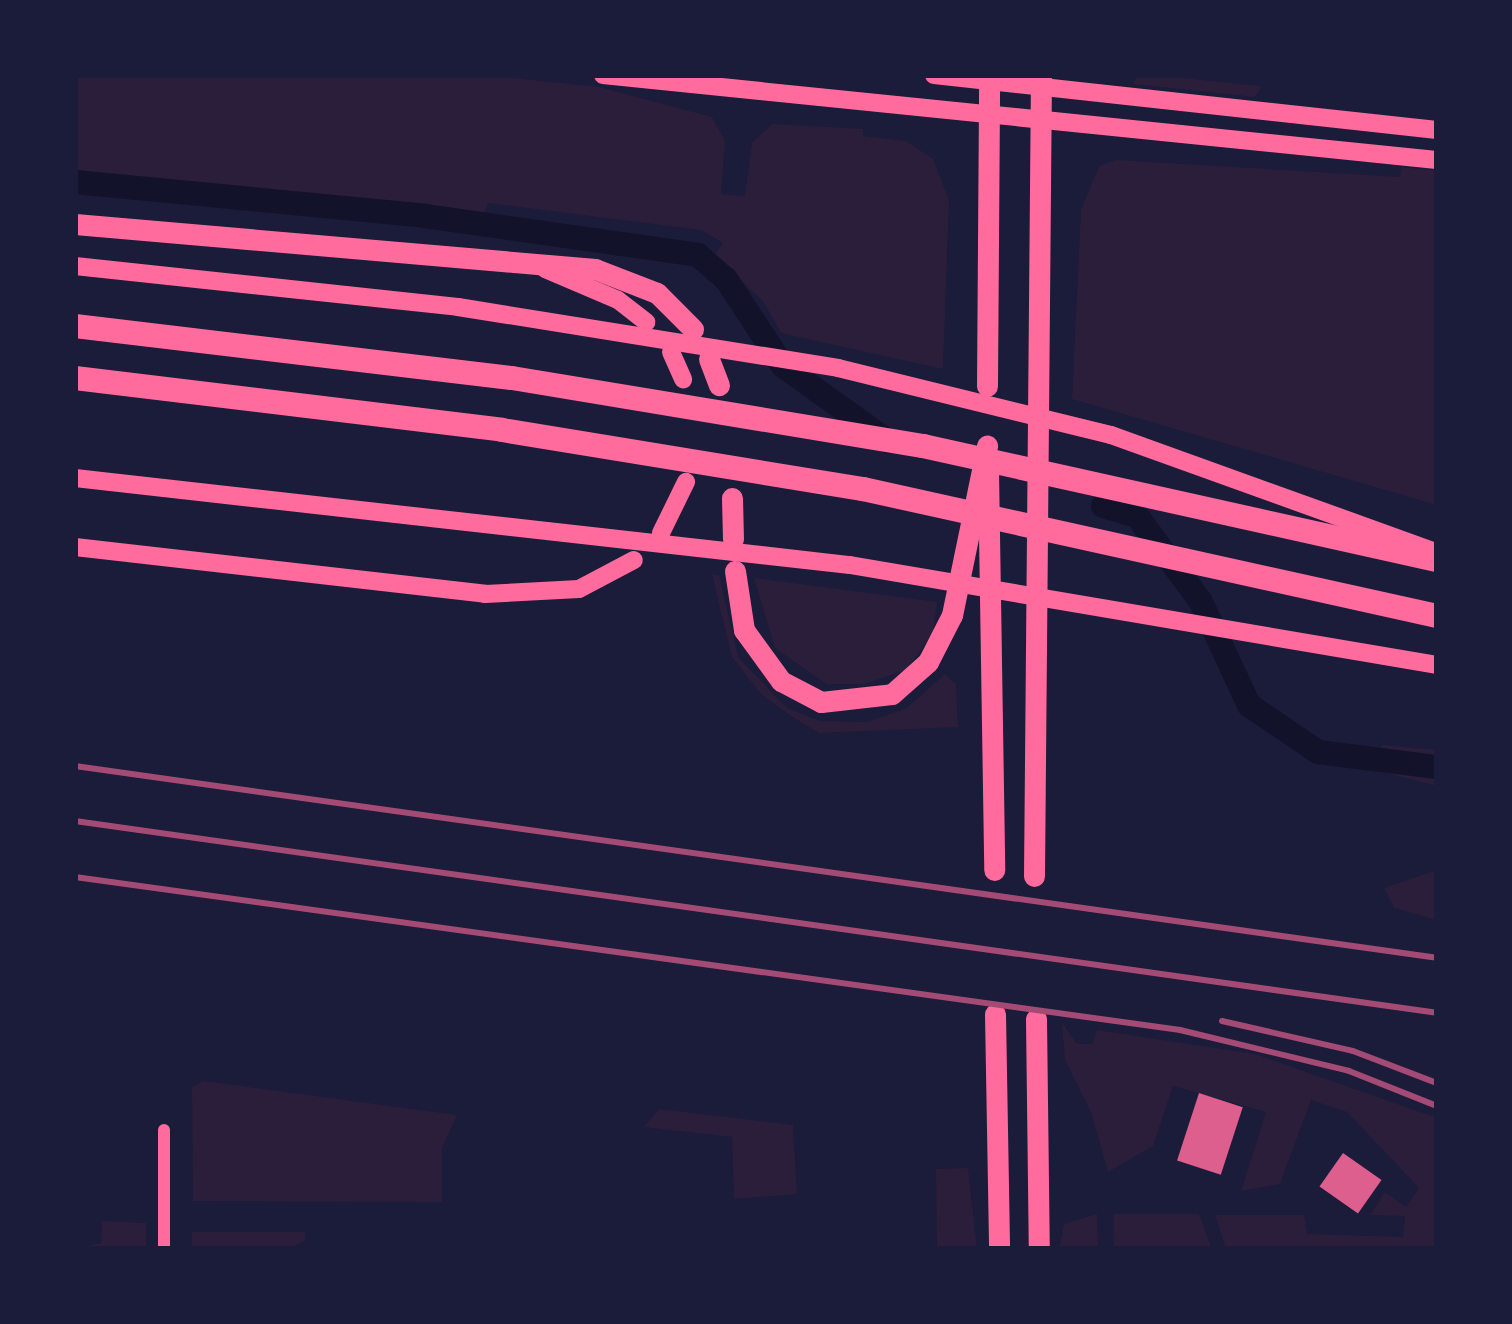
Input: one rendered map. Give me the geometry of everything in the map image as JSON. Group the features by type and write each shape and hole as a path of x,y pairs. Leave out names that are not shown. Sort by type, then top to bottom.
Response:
{"highway":[{"path":"75,326 512,378 922,446 1437,556"},
{"path":"75,378 502,430 862,489 1437,616"}],"main road":[{"path":"603,75 1437,160"},
{"path":"934,75 1041,80 1437,130"},
{"path":"987,386 989,78"},
{"path":"1034,876 1041,80"},
{"path":"75,224 532,264 632,281 679,309 693,329"},
{"path":"532,264 619,300 646,322"},
{"path":"75,266 647,332 970,398 1111,435 1437,556"},
{"path":"670,352 683,379"},
{"path":"709,358 719,385"},
{"path":"735,571 744,630 781,681 821,702 892,694 928,662 952,615 987,446 994,870"},
{"path":"75,478 850,565 1437,665"},
{"path":"661,532 686,482"},
{"path":"732,498 734,539"},
{"path":"75,547 485,594 579,589 634,560"},
{"path":"995,1014 999,1249"},
{"path":"1036,1019 1039,1249"}],"street":[{"path":"164,1130 164,1249"}],"shaded area":[{"path":"75,75 485,75 599,87 712,117 725,141 721,194 745,196 752,143 772,124 863,129 863,136 906,141 933,159 949,200 943,369 781,333 763,301 714,256 723,243 701,230 488,203 483,216 75,170"},
{"path":"1137,75 1260,86 1260,90 1255,97 1133,84"},
{"path":"1116,160 1400,177 1402,167 1437,171 1437,505 1072,399 1081,210 1099,166"},
{"path":"712,574 719,575 738,657 787,708 820,721 868,722 907,708 945,674 956,684 958,727 819,733 794,718 761,694 732,657"},
{"path":"754,578 937,602 933,633 906,670 864,684 826,684 775,648"},
{"path":"1382,745 1437,750 1437,786 1375,770"},
{"path":"1437,870 1437,920 1394,908 1384,888"},
{"path":"1062,1023 1077,1044 1092,1044 1097,1030 1255,1054 1437,1118 1437,1246 1226,1249 1215,1215 1304,1215 1307,1234 1403,1237 1405,1216 1370,1215 1385,1192 1406,1207 1419,1188 1347,1112 1311,1100 1280,1184 1241,1191 1266,1112 1173,1086 1153,1146 1108,1172 1091,1112 1065,1060"},
{"path":"203,1081 457,1115 442,1148 442,1202 193,1201 192,1087"},
{"path":"659,1109 793,1125 797,1194 734,1199 732,1137 644,1127"},
{"path":"968,1168 977,1249 937,1249 936,1169"},
{"path":"1097,1214 1098,1249 1059,1249 1064,1224"},
{"path":"1113,1214 1199,1214 1212,1249 1114,1249"},
{"path":"102,1221 146,1223 146,1249 75,1249 101,1243"},
{"path":"192,1232 305,1232 305,1241 287,1249 192,1249"}],"building":[{"path":"1199,1093 1243,1107 1221,1175 1177,1161"},
{"path":"1343,1153 1382,1180 1358,1214 1319,1187"}],"waterway":[{"path":"75,182 425,216 698,255 726,279 783,366 889,442"},
{"path":"1103,506 1137,516 1201,602 1249,705 1318,752 1437,767"}],"railway":[{"path":"75,766 1437,958"},
{"path":"75,821 1437,1013"},
{"path":"75,877 1180,1030 1349,1071 1437,1106"},
{"path":"1222,1021 1353,1051 1437,1083"}]}
